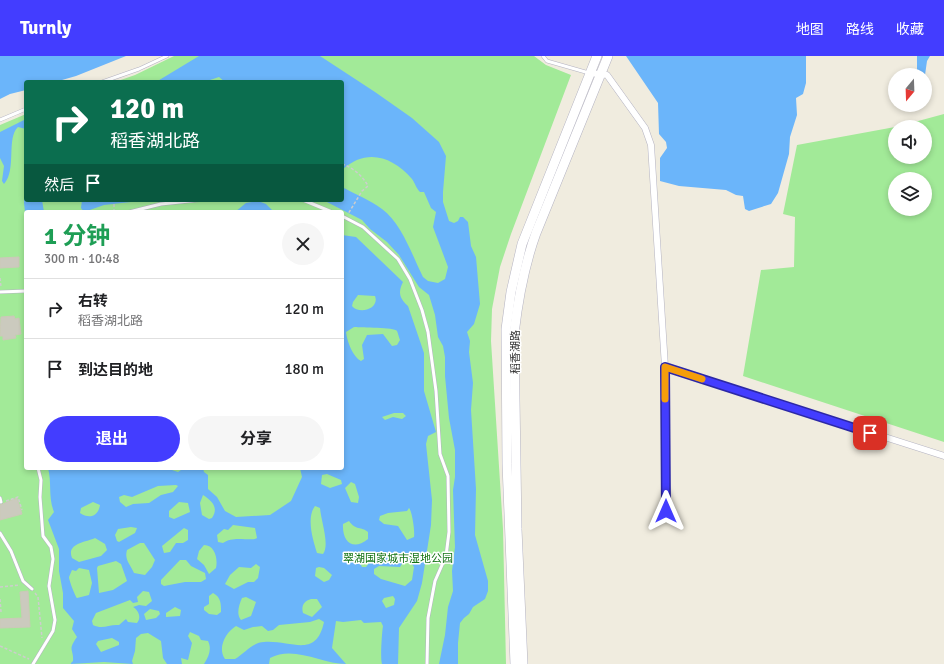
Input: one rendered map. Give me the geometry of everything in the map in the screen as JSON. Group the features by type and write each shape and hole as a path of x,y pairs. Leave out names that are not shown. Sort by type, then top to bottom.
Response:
{"street":[{"name":"稻香湖路","path":"515,664 507,464 506,329 511,292 522,244 597,56"},
{"name":"稻香湖路","path":"523,664 517,514 514,334 517,307 528,256 536,233 600,74 608,58"},
{"path":"590,73 607,75 645,128 651,146 665,367 666,511"},
{"path":"665,367 944,456"}],"lane":[{"path":"108,80 139,69 167,56"},
{"path":"543,56 547,61 590,73"},
{"path":"0,120 24,110"},
{"path":"137,210 162,204 180,202"},
{"path":"308,202 327,210"},
{"path":"344,217 363,227 398,259 414,289 428,332 436,391 440,454 448,476 449,532 446,556 435,581 428,618 427,664"},
{"path":"0,292 24,291"},
{"path":"33,662 53,632 55,620 49,586 53,559 51,547 43,536 40,497 41,480 38,470"},
{"path":"0,498 1,502"},
{"path":"0,533 11,551 23,581 32,589"}],"path":[{"path":"344,165 348,166 363,178 368,186 360,195 348,215"},
{"path":"0,278 0,292"},
{"path":"1,502 18,497 22,510"},
{"path":"0,587 22,585 32,589 38,597 43,648"},
{"path":"0,600 1,612"},
{"path":"0,646 33,662"}],"green space":[{"name":"翠湖国家城市湿地公园","path":"174,56 534,56 546,65 571,75 511,234 500,267 492,309 491,341 503,529 506,664 0,664 0,125 24,115 24,202 344,202 344,80 121,80 135,75"},
{"path":"944,114 944,442 743,376 761,270 794,267 795,217 783,214 797,145 888,128 888,164 932,164 932,120 922,120"}],"water":[{"path":"0,56 126,56 62,80 24,80 24,90 10,94 0,99"},
{"path":"199,56 320,56 412,118 439,142 446,156 443,202 449,221 454,223 458,221 460,217 463,217 468,222 471,246 476,257 480,304 474,324 467,332 470,341 469,352 473,383 471,410 476,489 475,535 488,581 488,591 485,599 473,607 469,614 460,623 458,664 439,664 445,635 448,607 453,591 452,571 455,547 453,490 455,477 455,450 449,418 445,376 445,357 443,346 438,337 435,315 429,295 419,287 399,255 387,242 370,229 362,220 327,202 344,202 344,188 382,209 389,215 401,231 423,277 428,281 438,283 445,279 448,267 433,227 436,212 431,208 424,192 420,192 417,189 412,179 404,171 387,160 369,157 351,163 344,168 344,80 223,80 219,77 210,80 159,80"},
{"path":"626,56 806,56 806,83 803,94 796,98 797,115 790,137 789,154 778,193 771,204 749,211 745,209 743,196 736,195 726,190 679,186 660,181 660,158 667,148 666,142 659,134 658,103"},
{"path":"917,56 930,56 927,61 926,68 917,68"},
{"path":"24,120 24,128 18,127 14,132 10,171 4,184 2,181 4,166 0,158 0,132"},
{"path":"42,202 44,210 25,210 24,203"},
{"path":"82,202 131,202 104,205 90,210 82,210 81,208"},
{"path":"261,202 266,204 272,210 237,210 246,203"},
{"path":"344,235 356,237 403,282 400,289 400,295 408,306 424,353 424,391 436,432 428,436 426,444 432,500 431,525 422,583 417,601 399,628 398,664 382,664 381,651 383,626 381,622 364,623 361,620 343,622 336,621 332,648 346,664 289,653 270,658 269,664 204,664 210,647 208,641 201,640 199,636 190,632 188,636 192,643 188,660 181,658 182,664 167,664 163,658 161,641 148,633 141,634 136,638 135,651 132,661 133,664 104,662 70,664 73,661 72,645 77,637 72,629 74,621 63,608 63,593 59,571 59,549 48,520 54,512 51,501 48,470 172,470 178,472 181,470 204,470 208,475 208,489 217,497 225,511 236,517 270,515 291,501 302,477 300,470 344,470","holes":["358,295 375,296 376,301 372,307 364,310 355,309 352,306","354,327 395,330 397,331 400,340 397,345 392,346 383,334 367,335 362,345 364,359 361,361 355,356 346,332","394,413 403,413 406,416 402,419 393,417 385,420 382,417","327,474 341,480 342,484 330,488 321,484 322,475","351,482 355,484 359,497 358,503 351,502 345,488","158,486 178,486 173,492 161,495 149,503 133,504 126,507 120,502 119,497 124,495 132,497","203,495 215,507 214,514 212,518 209,519 202,515 200,503","93,502 100,505 99,509 93,516 83,515 80,513 81,508","179,502 188,503 190,512 174,519 169,517 169,511","315,506 320,508 326,545 323,554 317,553 311,523 312,511","409,508 413,521 414,537 407,540 398,526 384,524 379,520 380,516 388,513 407,511","349,521 354,526 368,532 368,539 363,543 358,544 350,543 344,536 343,524","233,525 255,528 257,538 232,539 223,543 218,542 217,535 224,529 228,530","131,527 137,528 135,533 119,542 117,541 115,535 118,529","184,528 188,530 188,540 183,543 176,543 170,552 164,553 162,546","95,538 105,544 107,550 101,556 79,562 72,558 71,553 75,546","140,543 144,543 155,560 152,567 145,575 134,573 126,557 127,550","204,545 211,547 215,553 217,561 216,568 209,574 204,565 197,559 199,551","362,550 369,555 369,563 366,567 362,567 358,559 359,553","405,559 410,561 414,567 412,580 405,586 381,579 374,574 374,569 379,566 400,567","180,560 186,560 191,566 205,573 206,579 201,582 185,582 164,586 161,584 161,580","116,561 121,564 127,581 113,590 99,593 98,566","256,564 260,567 258,578 254,582 248,582 234,589 225,584 230,575 239,567 251,568","79,568 89,570 92,583 89,595 77,598 69,577 72,570 76,571","316,568 324,568 332,575 329,580 324,582 315,576","143,591 149,592 152,601 146,606 139,605 133,607 139,614 137,623 128,622 126,619 119,625 103,627 93,625 92,621 96,613 130,600 133,603 138,602 137,597","213,593 220,601 221,612 217,615 209,614 204,610 204,607 209,604 209,596","393,596 395,599 394,605 386,608 382,601 384,598","246,597 256,602 251,616 241,620 239,618 238,609 242,598","317,599 322,607 312,617 303,613 302,608 307,601","175,607 181,610 180,616 166,617 166,613","150,609 159,611 160,614 156,618 146,620 144,614","319,619 324,622 320,633 315,640 309,644 293,645 264,642 252,646 235,659 225,659 222,645 226,636 236,626 244,630 262,626 268,631 273,630 279,625 310,622","112,638 119,642 119,645 101,652 96,644 98,641"]}],"building":[{"path":"19,257 19,267 0,268 0,258"},
{"path":"14,316 15,319 19,318 21,334 15,335 16,338 3,340 3,336 0,336 1,317"},
{"path":"17,498 22,514 0,520 0,505"},
{"path":"28,591 30,627 0,628 0,619 22,618 20,592"}],"slow traffic":[{"path":"665,399 665,367 702,379"}],"route":[{"path":"666,511 665,367 870,433"}]}
